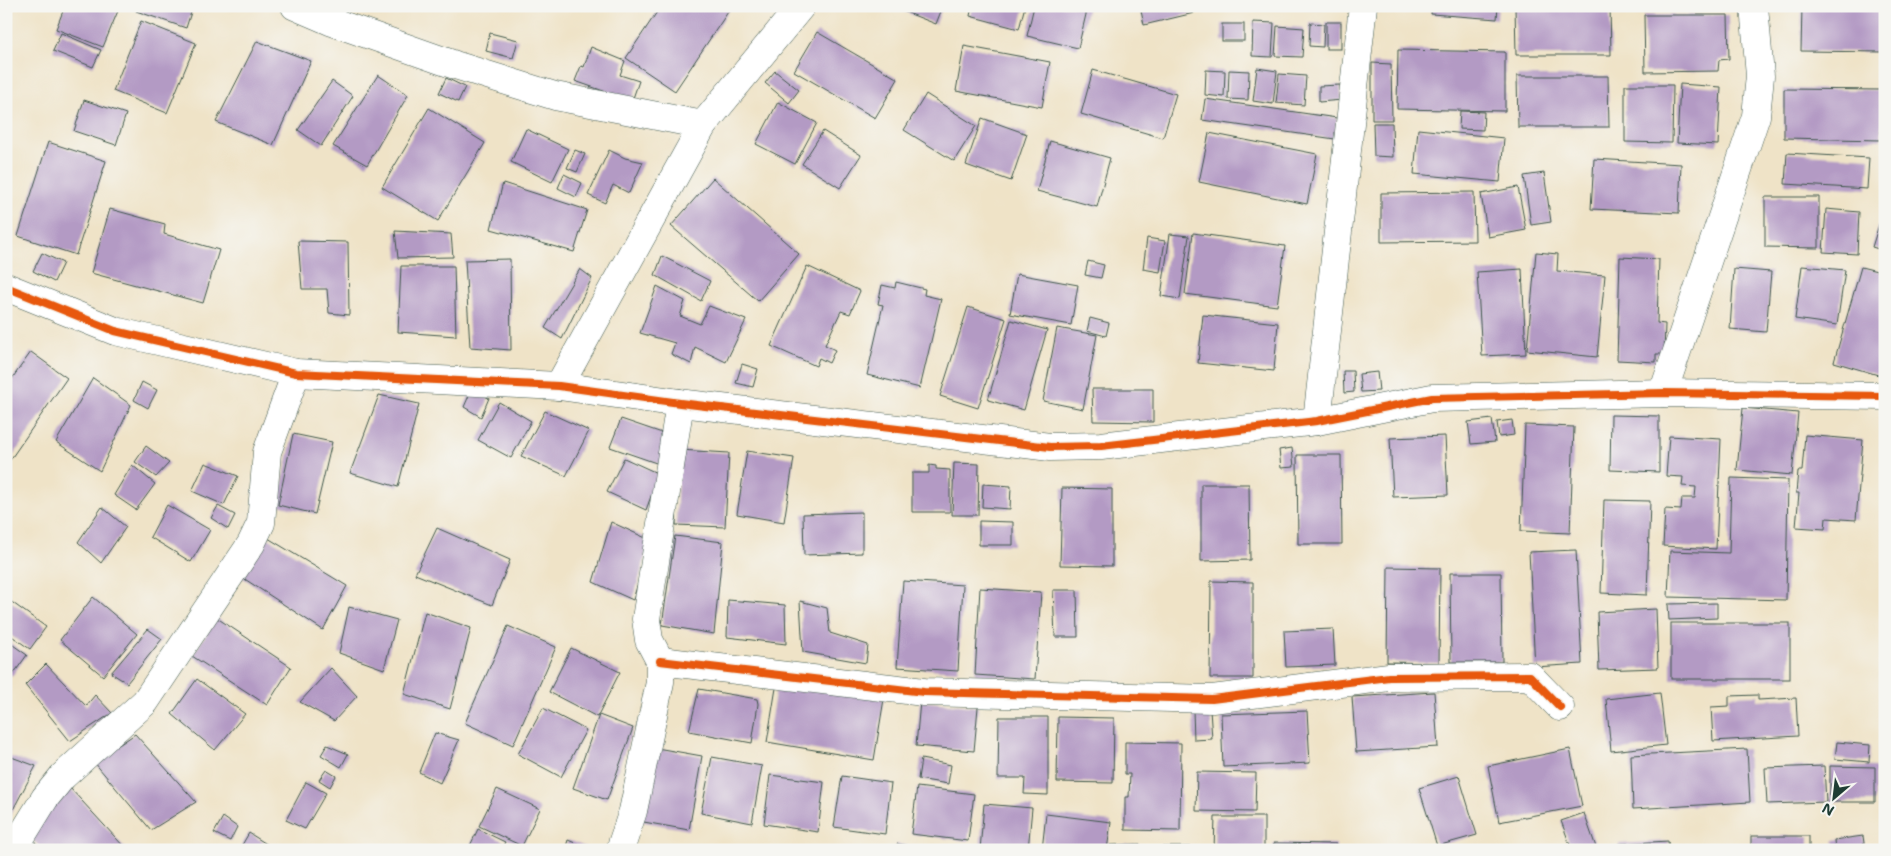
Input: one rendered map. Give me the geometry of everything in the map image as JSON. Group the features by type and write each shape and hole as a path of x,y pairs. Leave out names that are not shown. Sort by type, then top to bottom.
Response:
{"street":[{"path":"295,6 330,21 454,65 555,96 703,125"},
{"path":"559,386 703,125 801,6"},
{"path":"1317,421 1363,6"},
{"path":"1663,393 1756,116 1760,76 1754,6"},
{"path":"6,287 115,331 296,373 559,386 680,403 1050,447 1101,446 1317,421 1432,398 1663,393 1885,396"},
{"path":"13,850 45,798 63,776 145,702 251,544 261,523 267,452 296,373"},
{"path":"620,850 633,811 660,682 660,661 649,640 646,618 680,403"},
{"path":"660,661 924,692 1212,699 1389,677 1530,676 1560,707"}],"building":[{"path":"65,6 120,6 103,47 56,29"},
{"path":"138,6 193,6 186,28 136,11"},
{"path":"661,6 732,6 675,91 626,58"},
{"path":"890,6 943,6 936,24"},
{"path":"972,6 1025,6 1019,29 970,16"},
{"path":"1034,6 1088,6 1078,48 1027,36"},
{"path":"1140,6 1192,6 1194,13 1144,25"},
{"path":"1289,6 1323,6 1323,9 1289,8"},
{"path":"1432,6 1498,6 1497,19 1431,14"},
{"path":"1515,6 1610,6 1611,55 1516,55"},
{"path":"1802,6 1885,6 1885,52 1801,51"},
{"path":"1644,15 1728,15 1729,59 1719,60 1718,71 1645,72"},
{"path":"141,21 196,43 167,113 113,91"},
{"path":"1253,22 1274,23 1272,57 1252,56"},
{"path":"1326,22 1341,22 1341,49 1326,49"},
{"path":"1310,23 1324,24 1323,47 1309,46"},
{"path":"1222,24 1244,24 1244,41 1222,41"},
{"path":"1277,26 1304,28 1302,57 1275,56"},
{"path":"817,32 898,79 875,118 794,71"},
{"path":"61,33 101,50 93,67 53,51"},
{"path":"490,33 518,40 513,58 486,51"},
{"path":"257,41 311,61 273,145 216,122"},
{"path":"964,46 1050,62 1042,107 956,91"},
{"path":"591,47 625,61 620,75 639,81 632,101 575,81 581,66 584,67"},
{"path":"1398,50 1505,52 1505,111 1397,109"},
{"path":"1372,63 1391,64 1392,120 1372,120"},
{"path":"1257,68 1277,71 1273,104 1253,101"},
{"path":"1093,70 1176,94 1163,138 1081,114"},
{"path":"1206,70 1225,71 1224,97 1205,95"},
{"path":"1229,70 1249,71 1248,100 1228,99"},
{"path":"775,71 799,90 789,103 765,83"},
{"path":"1279,74 1306,76 1304,105 1276,103"},
{"path":"378,75 408,95 367,165 333,146"},
{"path":"1517,76 1608,76 1609,127 1518,127"},
{"path":"446,78 465,87 458,102 439,93"},
{"path":"332,81 353,96 321,146 298,130"},
{"path":"1680,84 1721,87 1718,145 1677,143"},
{"path":"1340,85 1342,100 1319,102 1319,86"},
{"path":"1625,85 1673,85 1672,143 1625,142"},
{"path":"1784,89 1882,90 1881,140 1784,138"},
{"path":"926,94 976,126 954,161 904,130"},
{"path":"1205,99 1337,118 1335,139 1202,120"},
{"path":"84,100 126,114 116,145 74,131"},
{"path":"778,102 817,123 795,164 756,144"},
{"path":"429,108 485,143 438,221 382,187"},
{"path":"1460,111 1484,112 1483,130 1459,129"},
{"path":"982,118 1027,134 1011,181 966,165"},
{"path":"1373,123 1392,123 1393,157 1374,156"},
{"path":"526,129 568,149 552,182 511,162"},
{"path":"1418,129 1504,138 1500,182 1414,174"},
{"path":"823,131 861,155 840,188 802,164"},
{"path":"1209,133 1317,154 1307,204 1199,182"},
{"path":"1050,141 1110,158 1097,207 1037,191"},
{"path":"48,142 106,161 76,255 18,236"},
{"path":"575,150 585,154 577,172 567,168"},
{"path":"609,150 625,158 643,162 629,193 613,185 605,203 588,195"},
{"path":"1787,153 1869,158 1867,189 1785,184"},
{"path":"1594,159 1681,164 1679,213 1591,209"},
{"path":"1544,173 1551,222 1531,225 1524,176"},
{"path":"564,174 582,183 576,197 558,188"},
{"path":"713,178 799,254 758,301 671,226"},
{"path":"503,183 587,210 574,252 491,229"},
{"path":"1518,187 1526,230 1488,237 1481,194"},
{"path":"1474,192 1475,241 1381,242 1381,193"},
{"path":"1765,197 1819,197 1819,248 1765,247"},
{"path":"110,209 165,224 164,234 219,250 203,303 91,273"},
{"path":"1826,209 1859,212 1857,254 1823,252"},
{"path":"1885,209 1885,251 1872,247"},
{"path":"395,231 451,234 453,257 398,258"},
{"path":"1193,233 1285,246 1277,306 1185,294"},
{"path":"1170,234 1189,236 1180,299 1161,296"},
{"path":"1147,238 1165,241 1160,272 1143,269"},
{"path":"298,241 348,242 349,315 329,313 327,289 302,289"},
{"path":"1536,252 1558,254 1557,271 1605,275 1597,357 1527,350"},
{"path":"42,253 63,263 54,282 33,271"},
{"path":"662,256 710,281 701,301 655,275"},
{"path":"1620,257 1659,259 1657,323 1665,324 1664,354 1656,354 1656,362 1617,360"},
{"path":"510,259 511,350 470,347 465,260"},
{"path":"1088,261 1104,265 1101,278 1085,275"},
{"path":"401,266 454,266 456,336 398,332"},
{"path":"807,266 860,291 850,314 841,311 825,345 835,350 829,363 819,358 816,366 771,346"},
{"path":"1802,266 1845,270 1837,325 1795,319"},
{"path":"1861,267 1885,273 1885,377 1834,362"},
{"path":"580,269 592,278 562,339 545,328"},
{"path":"1522,269 1526,354 1482,356 1477,272"},
{"path":"1734,269 1771,272 1766,332 1730,329"},
{"path":"1017,274 1078,285 1071,325 1010,314"},
{"path":"896,282 925,289 924,295 941,299 920,388 867,375 883,305 878,304 882,285 895,288"},
{"path":"657,286 685,301 680,316 700,324 709,306 746,320 726,362 695,347 691,364 671,354 675,343 640,333"},
{"path":"968,307 1006,319 978,408 940,396"},
{"path":"1203,315 1278,323 1274,371 1198,363"},
{"path":"1090,318 1109,323 1106,336 1087,331"},
{"path":"1011,320 1047,330 1024,410 988,400"},
{"path":"1057,328 1097,335 1083,409 1043,401"},
{"path":"31,352 67,378 10,460 6,458 6,387"},
{"path":"742,364 758,369 753,387 736,383"},
{"path":"1343,371 1353,371 1354,392 1344,393"},
{"path":"1377,372 1379,391 1361,392 1359,374"},
{"path":"93,378 131,405 100,471 56,442"},
{"path":"142,382 157,390 148,408 134,400"},
{"path":"1092,389 1153,389 1153,422 1093,421"},
{"path":"471,391 489,398 481,417 464,407"},
{"path":"379,395 419,404 398,487 350,473"},
{"path":"499,402 531,421 511,458 478,440"},
{"path":"1743,408 1798,413 1792,475 1737,470"},
{"path":"545,411 589,431 566,476 521,456"},
{"path":"1611,415 1659,416 1659,472 1610,470"},
{"path":"621,419 671,436 662,465 610,447"},
{"path":"1492,419 1495,442 1471,444 1468,422"},
{"path":"1512,420 1514,435 1499,437 1497,422"},
{"path":"1525,425 1574,427 1570,533 1521,531"},
{"path":"293,434 332,442 315,514 278,505"},
{"path":"1805,435 1863,440 1856,520 1826,518 1825,529 1796,527 1799,493 1796,493 1798,471 1802,471"},
{"path":"1445,436 1448,495 1393,497 1390,438"},
{"path":"1669,436 1721,439 1716,549 1663,546 1665,509 1681,510 1682,498 1695,498 1696,487 1682,486 1683,477 1666,476"},
{"path":"146,446 169,463 156,477 135,462"},
{"path":"1292,448 1294,467 1281,468 1279,450"},
{"path":"679,450 729,453 725,527 676,525"},
{"path":"747,451 794,458 784,522 737,514"},
{"path":"1297,455 1341,455 1342,544 1298,544"},
{"path":"624,458 659,474 646,510 607,492"},
{"path":"205,463 238,476 224,505 192,491"},
{"path":"954,463 979,464 978,515 952,515"},
{"path":"132,465 155,484 136,510 114,495"},
{"path":"929,465 936,466 936,469 950,470 950,512 912,512 912,473 929,473"},
{"path":"1731,478 1788,480 1786,600 1668,597 1670,551 1729,553"},
{"path":"983,484 1011,486 1010,509 982,507"},
{"path":"1201,484 1249,484 1250,560 1201,561"},
{"path":"1062,488 1112,489 1112,566 1060,565"},
{"path":"1604,500 1650,501 1647,595 1601,593"},
{"path":"167,505 210,530 191,562 150,537"},
{"path":"218,506 235,515 228,529 211,518"},
{"path":"102,507 126,527 101,563 78,542"},
{"path":"862,512 862,553 804,555 803,514"},
{"path":"979,521 1013,522 1013,545 979,545"},
{"path":"611,522 650,540 633,600 593,582"},
{"path":"437,528 510,560 492,605 415,574"},
{"path":"263,535 347,586 323,630 240,576"},
{"path":"675,536 723,542 714,634 662,625"},
{"path":"1576,550 1582,664 1535,667 1529,552"},
{"path":"1388,567 1440,568 1439,663 1387,662"},
{"path":"1450,573 1501,573 1502,662 1451,662"},
{"path":"903,581 963,585 958,671 897,667"},
{"path":"1211,581 1253,582 1253,678 1210,678"},
{"path":"980,588 1041,592 1035,679 975,675"},
{"path":"1053,590 1077,590 1078,637 1055,637"},
{"path":"93,597 137,634 103,676 60,640"},
{"path":"6,598 46,627 30,649 6,632"},
{"path":"728,600 785,605 786,644 727,637"},
{"path":"800,601 827,608 830,633 868,645 866,663 803,652"},
{"path":"1717,603 1717,618 1669,620 1668,604"},
{"path":"349,607 397,620 384,669 339,653"},
{"path":"1656,609 1658,668 1599,670 1597,612"},
{"path":"425,612 471,628 450,709 404,694"},
{"path":"217,618 291,667 267,705 192,656"},
{"path":"1671,623 1790,623 1790,679 1671,679"},
{"path":"508,626 556,647 513,745 465,723"},
{"path":"148,629 162,639 127,683 111,673"},
{"path":"1333,629 1335,665 1286,667 1284,631"},
{"path":"6,640 27,655 12,676 6,672"},
{"path":"571,648 620,672 597,717 549,692"},
{"path":"46,664 86,706 95,695 112,713 70,741 25,685"},
{"path":"331,668 357,696 334,721 300,702"},
{"path":"197,679 245,714 215,750 172,714"},
{"path":"777,682 884,699 874,760 767,742"},
{"path":"699,689 757,699 758,704 752,743 689,731"},
{"path":"1434,692 1438,747 1356,752 1352,697"},
{"path":"1660,693 1666,745 1611,751 1606,699"},
{"path":"1758,695 1758,700 1796,698 1798,736 1713,741 1711,707 1729,706 1729,696"},
{"path":"920,701 978,707 974,751 916,746"},
{"path":"543,708 586,730 561,777 518,754"},
{"path":"1193,710 1210,710 1212,739 1194,740"},
{"path":"1307,711 1310,763 1223,767 1221,714"},
{"path":"599,715 633,728 607,800 573,788"},
{"path":"999,717 1048,717 1048,795 1024,794 1025,778 998,778"},
{"path":"1058,717 1114,718 1113,783 1057,782"},
{"path":"435,733 459,740 440,783 419,772"},
{"path":"135,734 196,802 151,830 94,762"},
{"path":"1125,742 1181,743 1180,831 1125,830 1125,797 1129,797 1130,774 1125,774"},
{"path":"1837,742 1870,745 1869,762 1835,759"},
{"path":"327,745 348,754 341,767 321,755"},
{"path":"651,747 702,756 689,830 638,821"},
{"path":"1570,749 1582,806 1499,822 1488,766"},
{"path":"1747,749 1750,802 1633,809 1631,755"},
{"path":"6,755 36,766 6,823"},
{"path":"712,757 762,766 752,823 701,813"},
{"path":"921,759 951,765 948,784 918,779"},
{"path":"1824,766 1826,802 1767,804 1765,768"},
{"path":"1830,766 1875,767 1875,802 1830,802"},
{"path":"326,770 336,776 330,787 319,780"},
{"path":"1197,772 1256,773 1255,812 1196,811"},
{"path":"770,775 824,782 818,832 764,824"},
{"path":"842,776 891,783 885,834 834,827"},
{"path":"1459,776 1477,835 1437,846 1419,788"},
{"path":"306,782 326,793 305,829 286,820"},
{"path":"917,787 974,794 968,841 911,834"},
{"path":"70,788 127,850 43,850 27,834"},
{"path":"497,789 540,809 522,846 479,826"},
{"path":"984,804 1032,808 1028,850 980,850"},
{"path":"1584,813 1597,850 1572,850 1561,821"},
{"path":"1046,814 1111,822 1107,850 1042,850"},
{"path":"223,817 237,827 230,841 214,833"},
{"path":"1215,817 1264,817 1264,850 1214,850"},
{"path":"478,829 505,842 501,850 468,850"},
{"path":"249,833 276,850 239,850"},
{"path":"1751,836 1809,836 1809,850 1751,850"},
{"path":"1863,836 1865,850 1835,850 1834,840"},
{"path":"568,840 592,850 565,850"},
{"path":"1668,841 1669,850 1619,850 1619,844"},
{"path":"1274,843 1336,844 1336,850 1273,850"},
{"path":"897,844 928,849 928,850 896,850"},
{"path":"1140,844 1140,850 1111,850 1110,845"},
{"path":"1149,847 1197,847 1197,850 1149,850"}],"cycle path":[{"path":"6,287 115,331 296,373 559,386 680,403 1050,447 1101,446 1317,421 1432,398 1663,393 1885,396"},
{"path":"660,661 924,692 1212,699 1389,677 1530,676 1560,707"}]}
